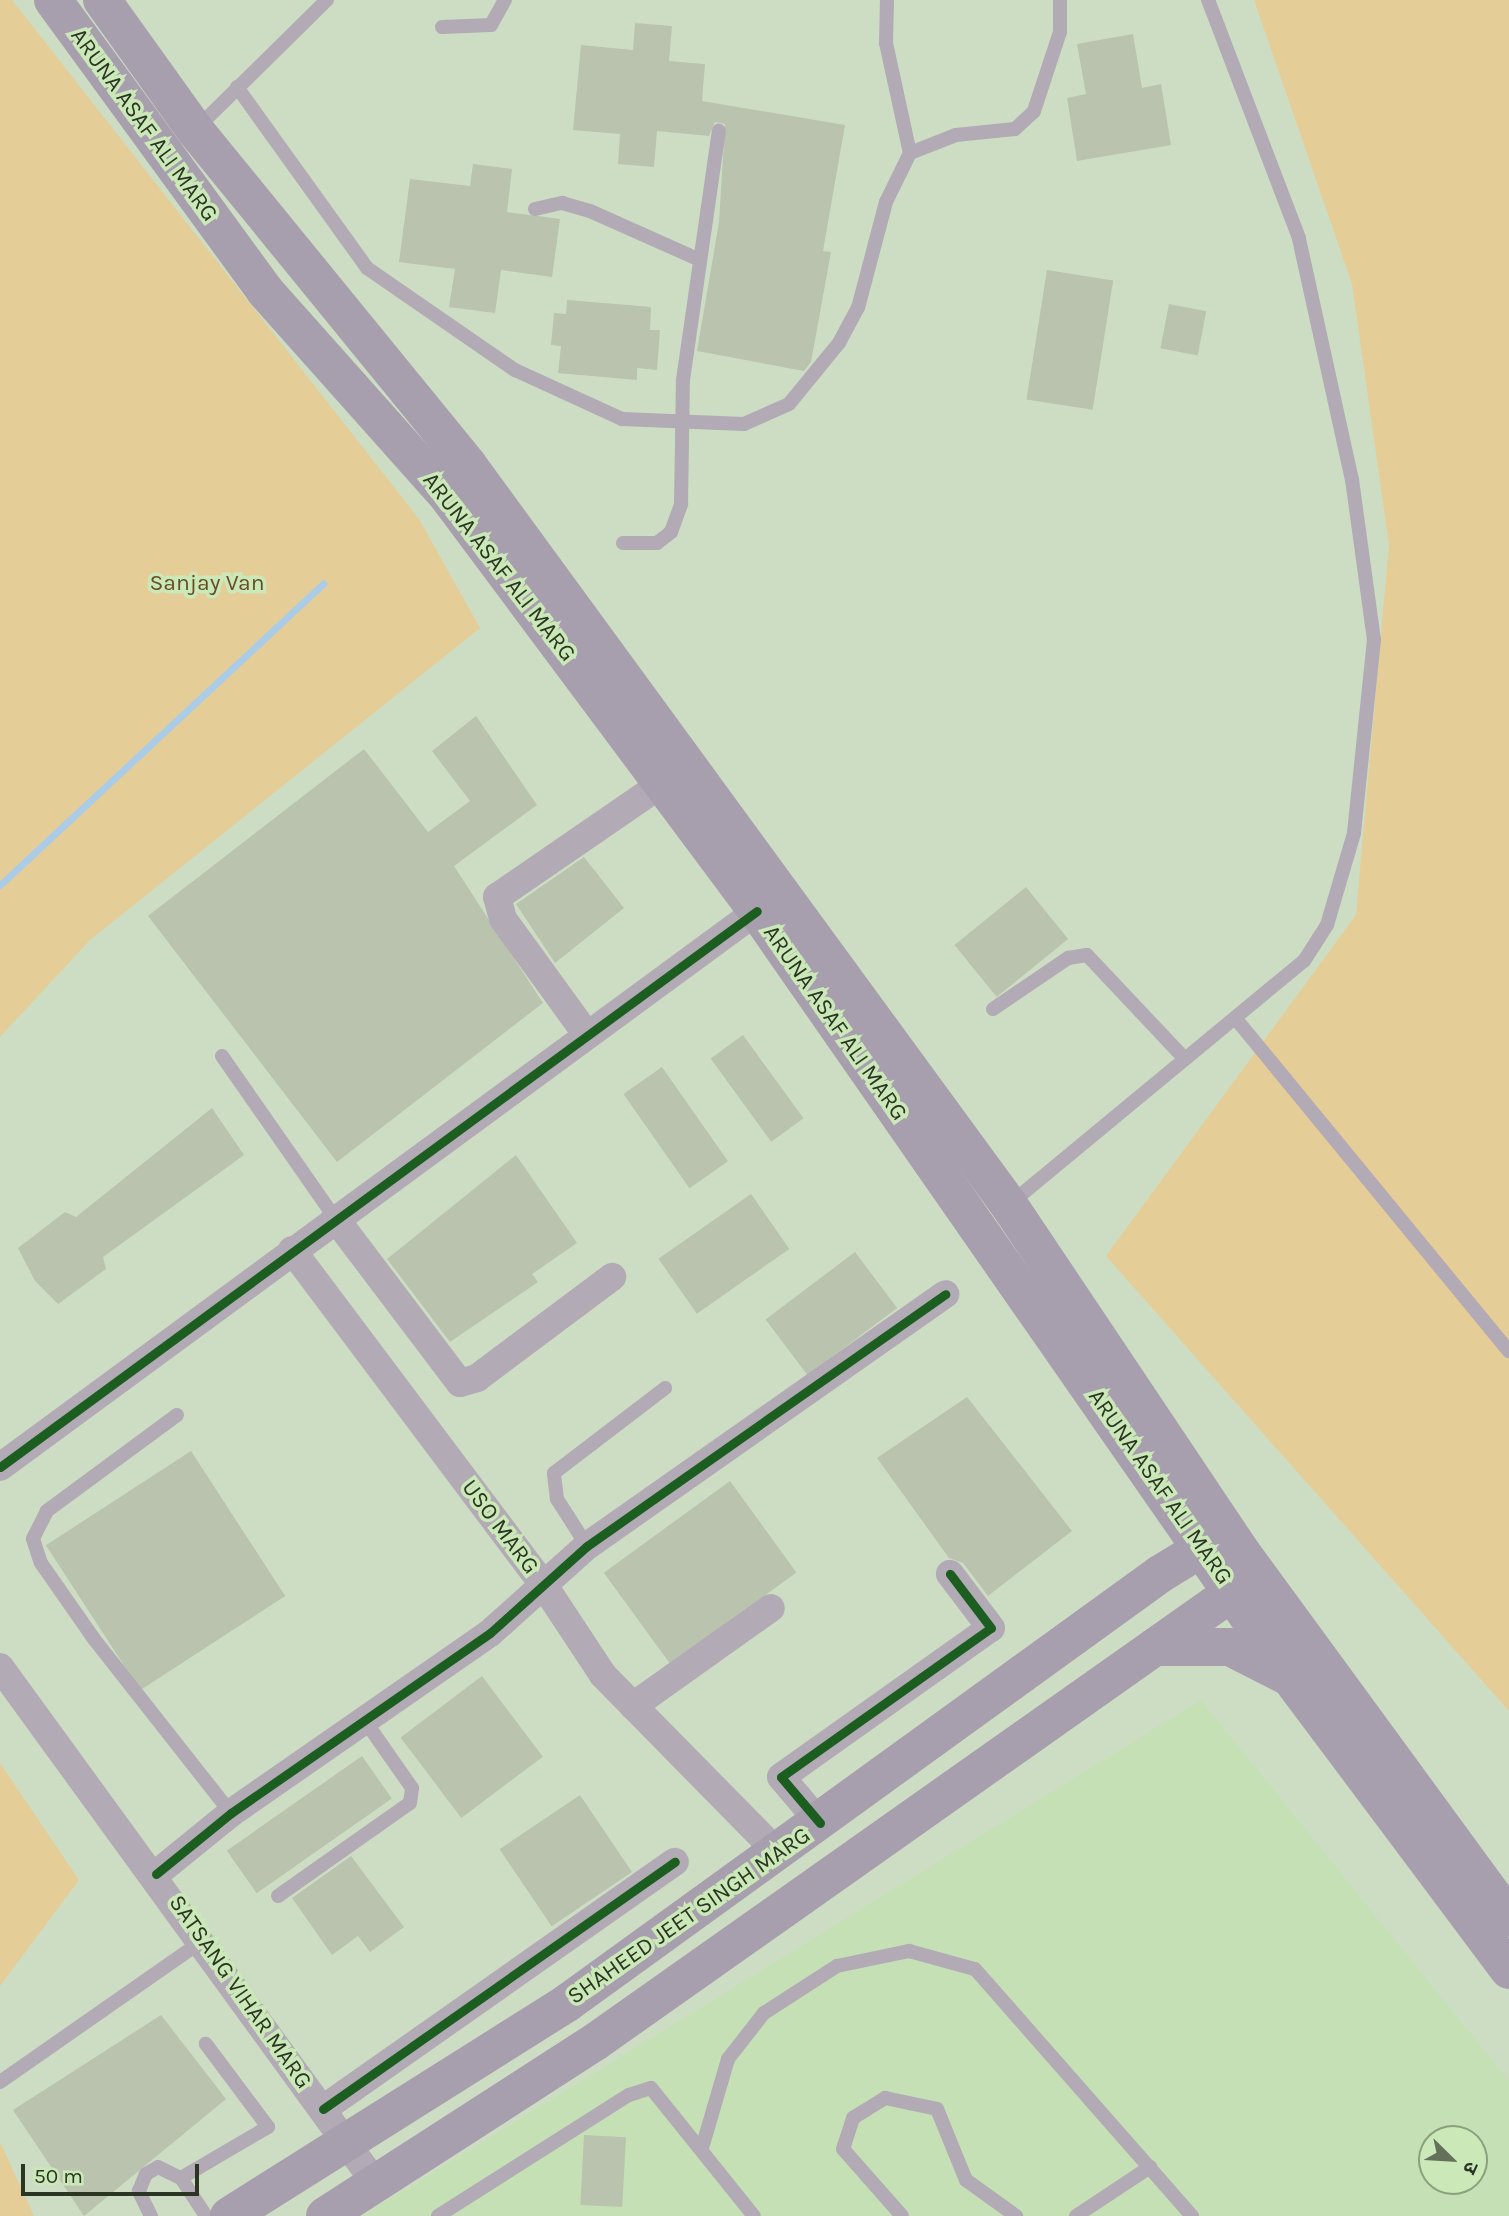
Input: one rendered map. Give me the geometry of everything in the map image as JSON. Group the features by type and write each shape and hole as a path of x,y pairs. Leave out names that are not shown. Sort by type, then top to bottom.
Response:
{"main road":[{"name":"ARUNA ASAF ALI MARG","path":"53,0 265,291 446,494 757,911 978,1227 1246,1583 1509,1919"},
{"name":"ARUNA ASAF ALI MARG","path":"102,0 195,130 468,465 1009,1205 1216,1540"},
{"name":"SHAHEED JEET SINGH MARG","path":"229,2216 567,2003 1216,1540"},
{"name":"ARUNA ASAF ALI MARG","path":"1246,1583 1296,1684 1509,1970"},
{"path":"325,2216 606,2035 1246,1583"},
{"path":"1154,1647 1230,1647 1296,1684"}],"street":[{"path":"587,1035 503,919 497,897 663,783"},
{"path":"0,1467 335,1218 757,911"},
{"path":"978,1227 1009,1205"},
{"path":"335,1218 460,1383 477,1378 612,1277"},
{"name":"USO MARG","path":"292,1250 545,1587 584,1651 778,1853"},
{"path":"156,1874 231,1813 365,1721 545,1587 587,1546 945,1294"},
{"path":"820,1823 781,1777 991,1628 950,1574"},
{"path":"634,1706 771,1608"},
{"name":"SATSANG VIHAR MARG","path":"0,1667 156,1874 376,2184"},
{"path":"323,2109 676,1862"}],"lane":[{"path":"195,130 327,0"},
{"path":"442,27 491,25 505,0"},
{"path":"237,87 367,268 548,390 622,419 681,426 744,424 789,404 808,387 858,308 886,202 910,153 887,53 887,0"},
{"path":"910,153 956,135 1015,129 1034,111 1054,55 1060,0"},
{"path":"1009,1205 1304,961 1340,888 1371,699 1373,620 1352,480 1299,238 1208,0"},
{"path":"623,543 657,543 671,532 681,504 681,426 700,260 719,131"},
{"path":"536,209 562,203 590,211 700,260"},
{"path":"993,1009 1068,958 1087,955 1184,1058"},
{"path":"1236,1019 1509,1351"},
{"path":"222,1056 335,1218"},
{"path":"587,1546 557,1499 554,1473 666,1388"},
{"path":"177,1415 47,1511 33,1539 41,1563 94,1639 231,1813"},
{"path":"278,1896 410,1802 412,1788 365,1721"},
{"path":"0,2082 202,1941"},
{"path":"702,2147 728,2059 764,2013 836,1966 909,1951 975,1969 1192,2216"},
{"path":"181,2178 268,2127 206,2044"},
{"path":"438,2216 641,2091 657,2091 754,2216"},
{"path":"902,2216 843,2149 853,2118 885,2098 937,2109 965,2179 1016,2216"},
{"path":"152,2216 139,2191 146,2174 158,2167 181,2178 206,2216"},
{"path":"1076,2216 1150,2167"}],"shaded area":[{"path":"1201,1700 1509,2081 1509,2216 362,2216"}],"green space":[{"name":"Sanjay Van","path":"0,0 12,0 419,519 480,628 90,940 0,1037"},
{"path":"1254,0 1509,0 1509,1711 1106,1256 1356,915 1389,545 1352,284"},
{"path":"0,1763 79,1880 0,1986"},
{"path":"0,2142 34,2216 0,2216"}],"building":[{"path":"635,23 672,26 669,61 705,64 702,101 845,125 823,251 831,252 811,362 804,371 697,351 719,222 725,124 715,122 709,136 657,131 654,167 618,164 620,134 573,130 581,45 633,50"},
{"path":"1133,34 1142,88 1161,84 1171,145 1077,161 1067,98 1086,94 1077,44"},
{"path":"473,164 512,169 507,212 560,219 552,277 501,270 495,313 449,307 455,269 399,262 410,179 470,186"},
{"path":"1047,270 1113,280 1093,410 1027,399"},
{"path":"567,300 651,307 650,330 660,330 657,370 637,368 637,380 558,373 561,346 551,345 554,313 566,314"},
{"path":"1169,304 1206,311 1198,355 1160,348"},
{"path":"476,716 537,805 454,866 543,1003 337,1162 148,916 364,749 428,832 470,801 432,751"},
{"path":"584,857 624,908 555,963 516,904"},
{"path":"1026,887 1068,939 997,997 955,945"},
{"path":"743,1035 804,1118 771,1142 711,1059"},
{"path":"662,1067 728,1161 689,1188 623,1094"},
{"path":"212,1108 244,1155 103,1257 106,1269 58,1304 35,1281 18,1248 65,1212 76,1217"},
{"path":"516,1155 577,1243 532,1274 538,1282 450,1342 387,1259"},
{"path":"751,1194 789,1249 697,1314 658,1259"},
{"path":"855,1252 897,1308 808,1375 766,1319"},
{"path":"967,1397 1072,1531 988,1596 963,1563 949,1558 877,1458"},
{"path":"191,1451 285,1596 140,1690 46,1545"},
{"path":"730,1481 796,1572 670,1664 604,1573"},
{"path":"482,1676 543,1757 461,1818 401,1737"},
{"path":"362,1756 392,1799 257,1893 227,1851"},
{"path":"580,1795 632,1872 552,1926 500,1849"},
{"path":"351,1856 404,1927 370,1952 358,1936 332,1955 292,1898"},
{"path":"161,2015 226,2099 84,2216 13,2110"},
{"path":"584,2135 626,2137 622,2207 580,2205"}],"waterway":[{"path":"0,885 323,584"}],"cycle path":[{"path":"0,1467 757,911"},
{"path":"156,1874 231,1813 490,1633 587,1546 945,1294"},
{"path":"820,1823 781,1777 991,1628 950,1574"},
{"path":"323,2109 675,1862"}]}
